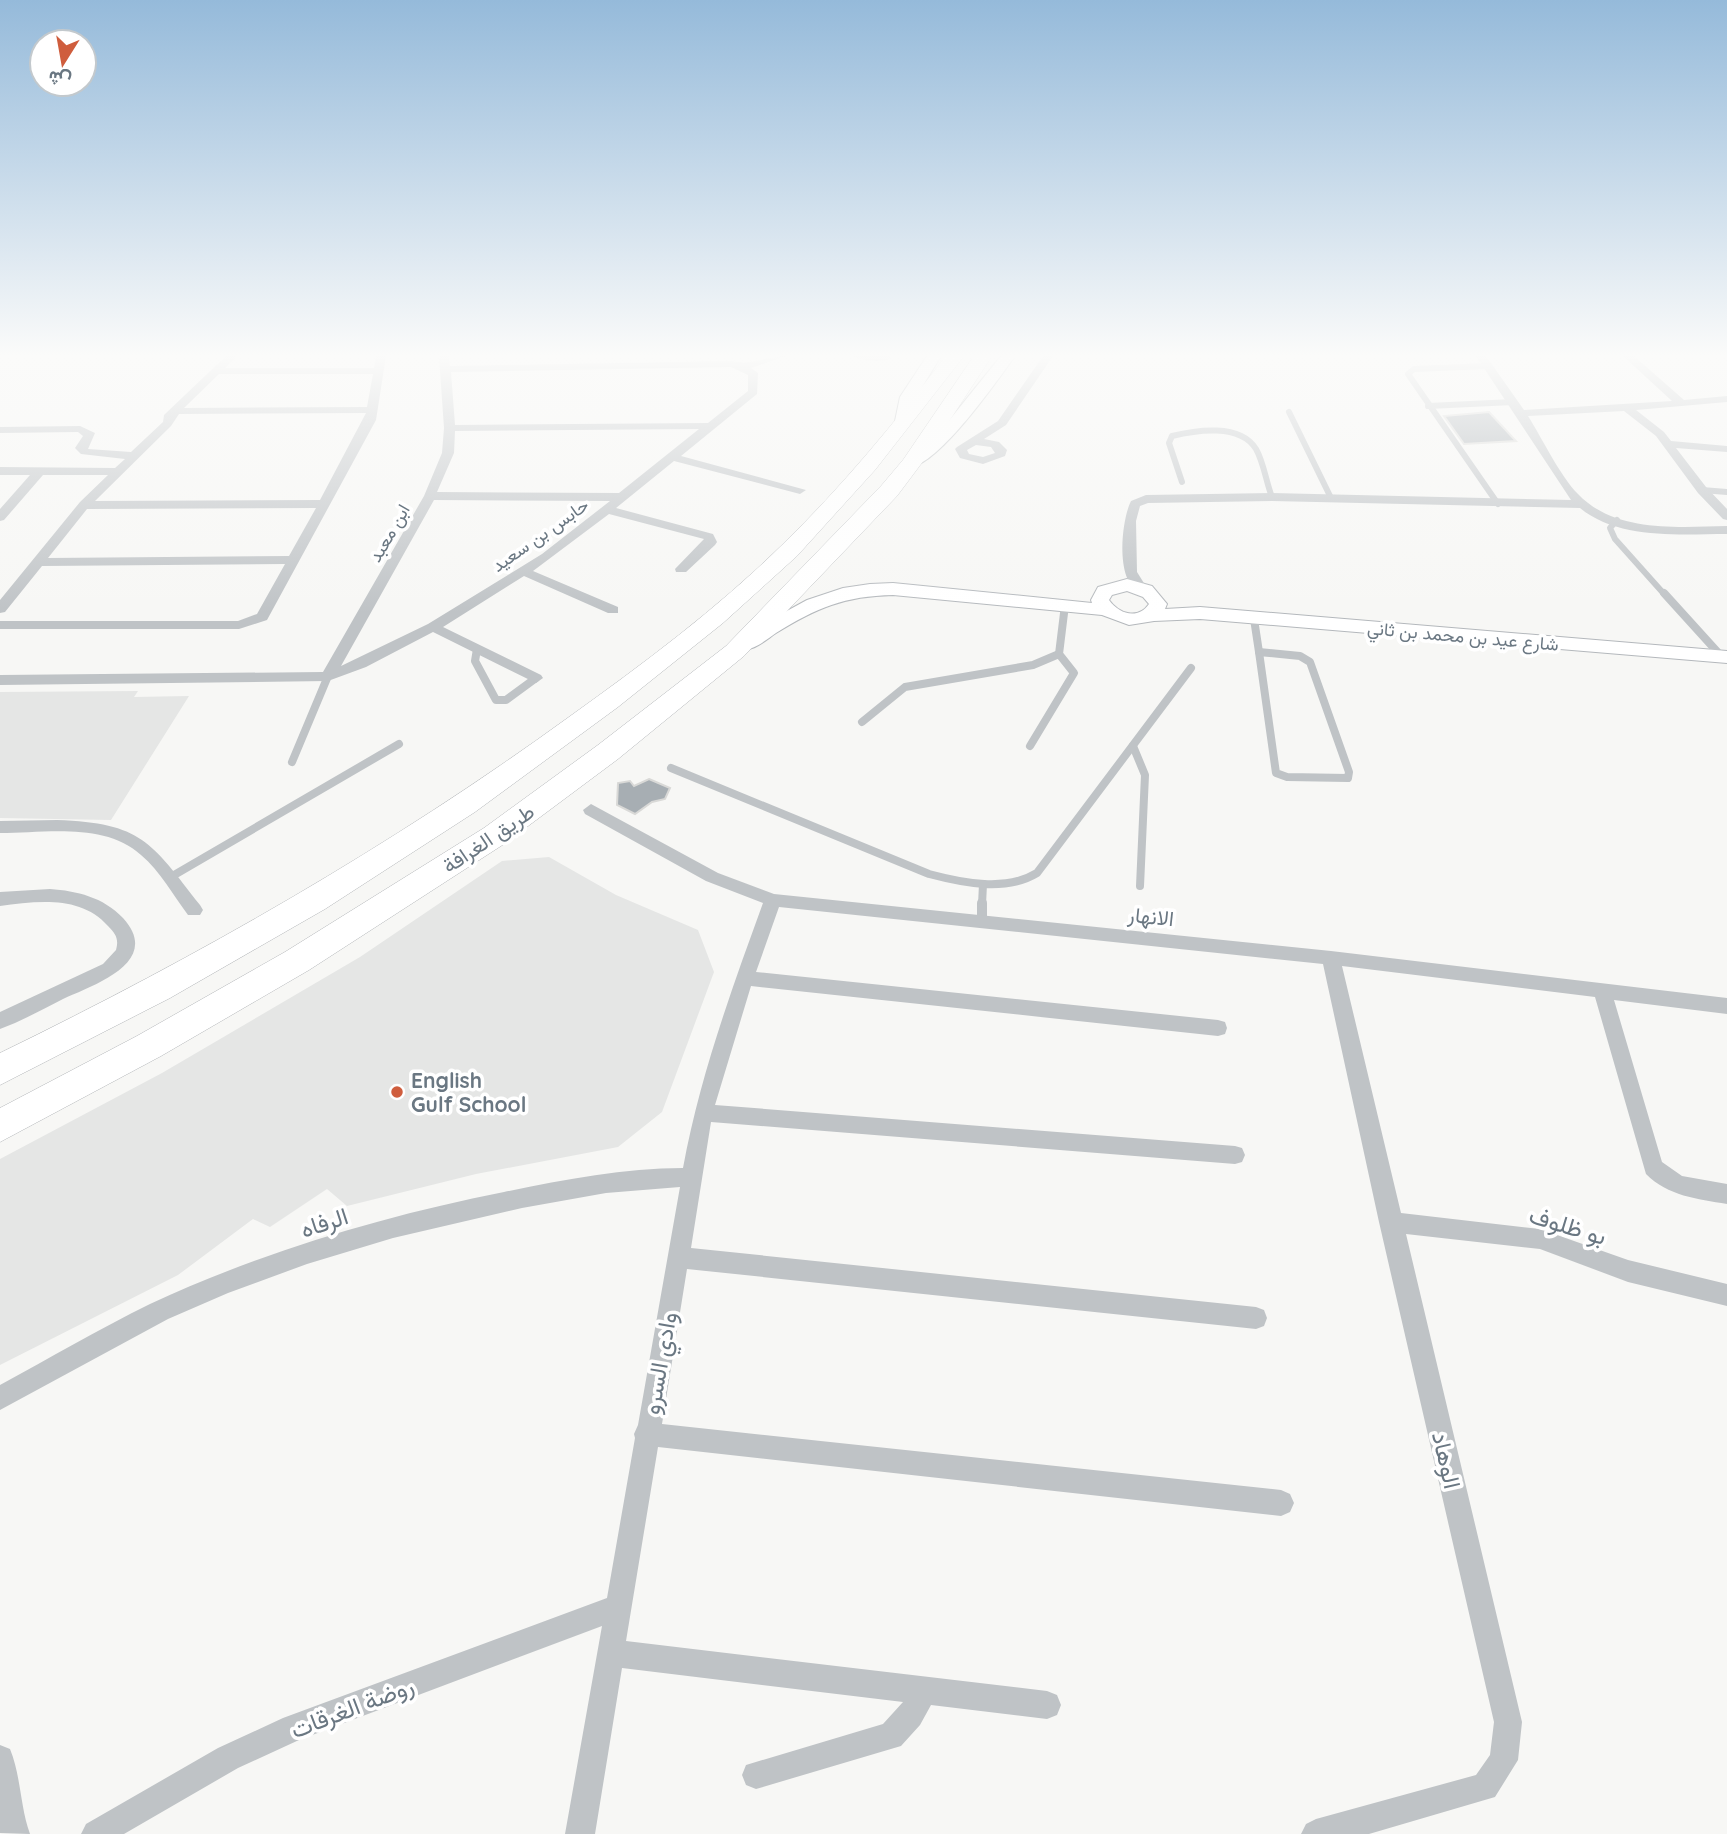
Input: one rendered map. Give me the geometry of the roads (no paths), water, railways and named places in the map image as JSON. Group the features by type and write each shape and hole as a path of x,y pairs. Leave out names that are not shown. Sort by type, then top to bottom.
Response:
{"highway":[{"name":"طريق الغرافة","path":"0,1070 80,1031 284,917 491,788 655,666 772,567 813,527 886,442"},
{"name":"طريق الغرافة","path":"0,1126 149,1046 297,961 494,836 618,744 735,651 819,566 911,464 926,442"}],"street":[{"path":"84,442 81,448 85,452 129,456"},
{"path":"0,610 109,476 146,442"},
{"path":"0,625 248,623 266,612 359,442"},
{"name":"ابن معبد","path":"328,676 430,496 448,453 449,442"},
{"name":"حابس بن سعيد","path":"0,680 328,676 361,664 433,626 525,572 609,510 690,442"},
{"name":"طريق الغرافة","path":"911,464 938,442"},
{"path":"972,442 963,445 961,453 976,461 997,458 1001,454 1000,442"},
{"path":"983,442 999,447"},
{"path":"1538,442 1567,489 1581,504 1617,520 1653,529 1727,530"},
{"path":"1667,442 1702,490 1727,516"},
{"path":"1669,444 1727,449"},
{"path":"673,457 800,490"},
{"path":"0,471 41,470 109,476"},
{"path":"0,517 41,470"},
{"path":"32,481 109,476"},
{"path":"430,496 624,497"},
{"path":"1154,607 1130,582 1130,521 1135,504 1146,499 1272,497 1581,504"},
{"path":"85,505 324,504"},
{"path":"609,510 709,537 711,542 681,569"},
{"path":"38,562 294,560"},
{"path":"525,572 613,610"},
{"path":"1104,602 1109,588 1130,582"},
{"path":"914,591 908,589 909,584 1104,602"},
{"path":"735,651 824,598 874,589 1065,605 1104,602"},
{"name":"شارع عيد بن محمد بن ثاني","path":"1104,602 1128,619 1154,607 1254,619 1724,657"},
{"path":"433,626 536,678"},
{"name":"الانهار","path":"591,810 712,877 773,900 1331,958 1727,1006"},
{"path":"0,827 108,829 131,838 147,849 194,910"},
{"path":"0,899 57,897 91,902 114,918 127,937 127,945 118,962 109,969 0,1021"},
{"name":"وادي السرو","path":"580,1834 621,1606 646,1434 703,1113 715,1063 773,900"},
{"name":"الوهاد","path":"1316,1834 1485,1787 1504,1760 1508,1722 1390,1222 1331,958"},
{"path":"744,978 1218,1028"},
{"path":"1602,991 1653,1167 1674,1185 1727,1194"},
{"path":"703,1113 1235,1155"},
{"name":"الرفاه","path":"0,1398 181,1302 229,1282 397,1227 463,1209 584,1186 655,1177 690,1178"},
{"name":"بو ظلوف","path":"1390,1222 1540,1239 1628,1271 1727,1295"},
{"path":"677,1257 1256,1318"},
{"path":"646,1434 1281,1503"},
{"name":"روضة الغرقات","path":"96,1834 228,1758 293,1728 621,1606"},
{"path":"612,1653 1047,1705"},
{"path":"756,1775 891,1736 916,1709 924,1689"},
{"path":"0,1759 9,1817 15,1834"}],"lane":[{"path":"1170,442 1182,482"},
{"path":"1249,442 1255,448 1272,497"},
{"path":"1303,442 1331,498"},
{"path":"1453,442 1498,504"},
{"path":"1702,490 1727,492"},
{"path":"1617,520 1610,528 1615,539 1724,657"},
{"path":"1030,746 1074,673 1059,654 1065,605"},
{"path":"1254,619 1276,772 1287,777 1348,778 1349,772 1310,662 1300,656 1259,652"},
{"path":"477,649 475,661 496,700 510,698 536,678"},
{"path":"862,722 905,687 1033,665 1059,654"},
{"path":"671,768 929,874 983,884 1024,881 1037,873 1191,668"},
{"path":"292,762 328,676"},
{"path":"169,878 399,744"},
{"path":"1133,747 1145,775 1140,886"},
{"path":"982,920 983,884"}],"place":[{"name":"English Gulf School","path":"397,1092"}]}
